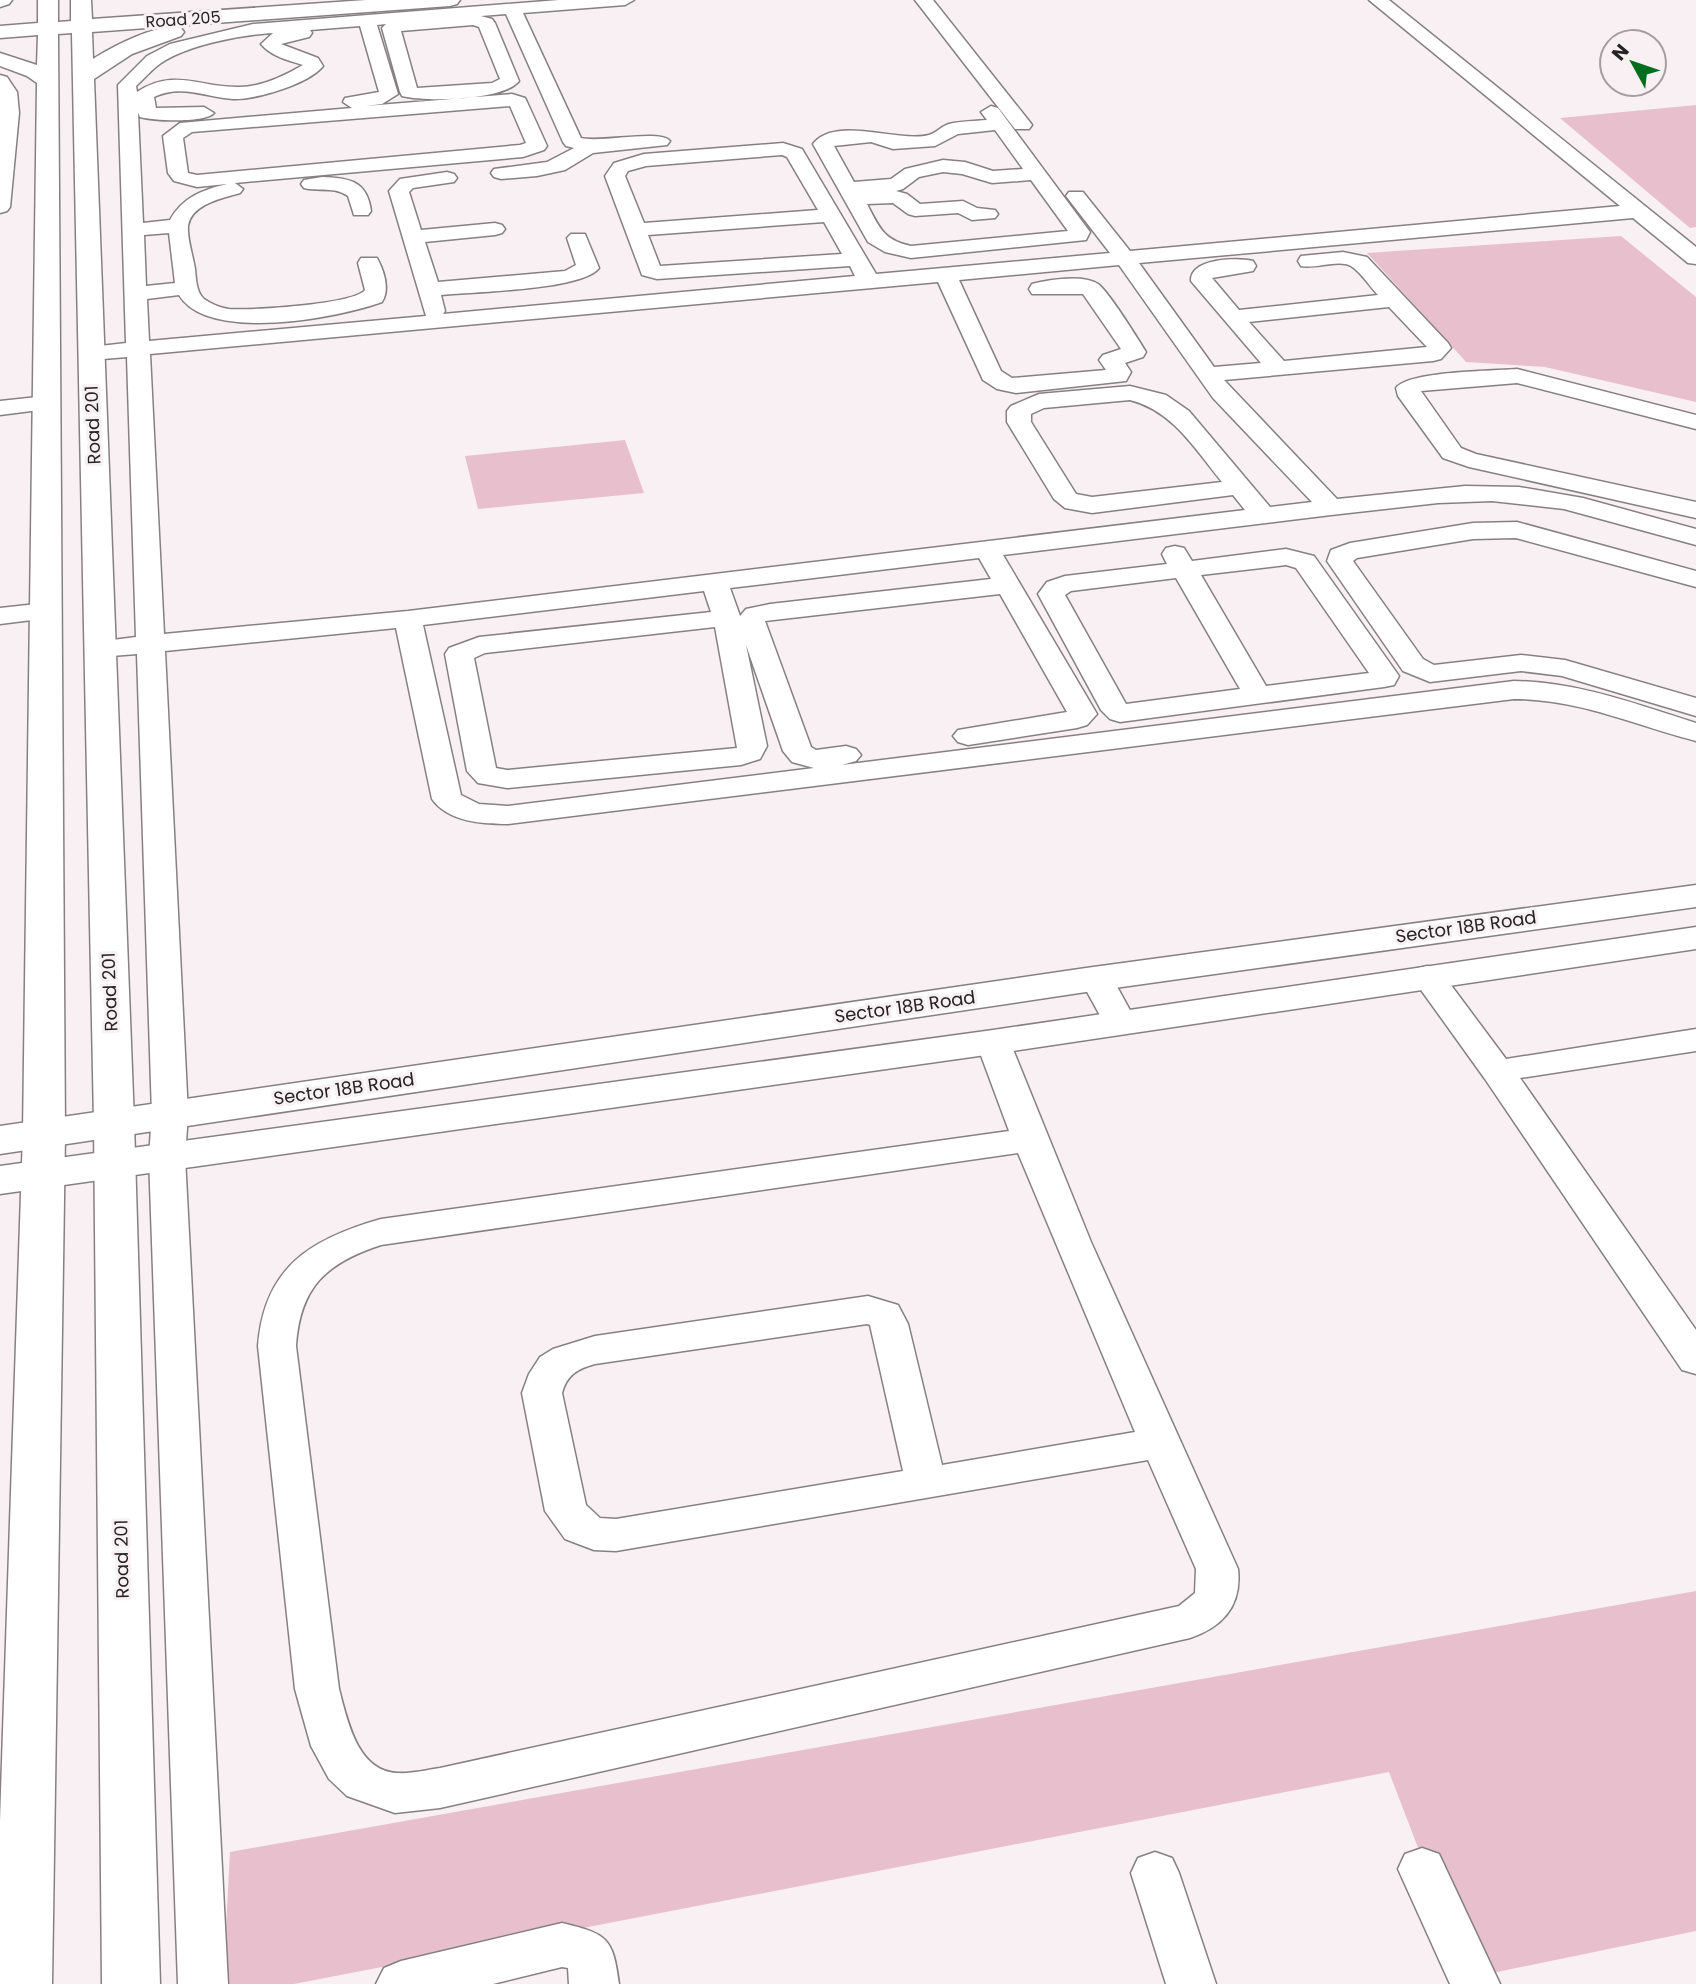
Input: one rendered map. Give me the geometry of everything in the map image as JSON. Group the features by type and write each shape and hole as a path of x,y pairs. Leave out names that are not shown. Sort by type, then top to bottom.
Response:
{"main road":[{"path":"210,0 257,10"},
{"name":"Road 205","path":"257,10 335,0"},
{"name":"Road 205","path":"0,24 64,16 446,4"},
{"path":"0,59 65,79 147,41 257,10"},
{"name":"Road 205","path":"0,32 64,16"},
{"name":"Road 201","path":"23,1984 44,1134 47,403 65,79 64,16"},
{"name":"Road 201","path":"65,79 91,353 114,1122 131,1984"},
{"name":"Sector 18B Road","path":"0,1140 1097,979 1696,896"},
{"path":"0,1180 993,1042 1696,938"}],"street":[{"path":"480,20 486,23 510,81 496,88 421,95 410,92 391,28 400,25 480,20 513,12 625,0"},
{"path":"925,0 1041,179 1080,232 1079,236 1102,262"},
{"path":"1378,0 1696,258"},
{"path":"368,23 388,91 382,97 209,113 155,116 147,113 144,95 163,86 187,83 235,93 245,92 300,74 314,65 306,59 273,48 270,44 280,36 368,23 446,4 513,12"},
{"path":"513,12 573,142 589,146 786,130"},
{"path":"203,1984 167,1157 170,1114 132,230 153,158 175,132 187,127 512,100 518,102 537,146 523,151 197,181 181,177 153,158 127,85 144,67 164,54 202,40 253,29 368,23"},
{"path":"0,81 8,92 9,113 0,207"},
{"path":"1000,116 953,129 935,140 893,143 872,136 828,140 823,144 875,238 892,248 911,252 1079,236"},
{"path":"936,117 1000,116 1126,260 1214,384 1331,508"},
{"path":"813,128 882,122"},
{"path":"437,320 415,237 399,191 402,186 425,180 568,163 589,146"},
{"path":"856,259 657,273 650,270 615,176 621,167 645,160 783,149 795,152 869,281"},
{"path":"851,194 896,185 912,173 943,166 965,168 992,177 1041,179"},
{"path":"535,169 549,193"},
{"path":"851,194 900,197 907,199 915,210 962,207 972,214 988,214 1004,212 1008,208 995,188 1041,179"},
{"path":"361,211 358,195 354,190 321,183 239,188 207,196 191,204 182,215 178,226 187,288 191,299 200,306 230,315 351,305 374,297 376,290 369,262"},
{"path":"91,353 1637,211"},
{"path":"988,214 1004,244"},
{"path":"636,230 832,215"},
{"path":"132,230 178,226"},
{"path":"415,237 495,229"},
{"path":"429,289 578,275 588,268 578,238"},
{"path":"1214,384 1278,369 1437,352 1440,348 1359,262 1334,258 1204,272 1202,281 1278,369"},
{"path":"946,275 991,375 1005,384 1016,386 1112,378 1119,372 1111,360 1135,352 1091,289 1083,286 1019,291"},
{"path":"135,294 187,288"},
{"path":"955,296 981,294"},
{"path":"1233,317 1393,300"},
{"path":"1214,384 1516,366 1544,368 1696,404"},
{"path":"1696,422 1517,376 1419,384 1408,388 1410,396 1452,453 1469,460 1696,510"},
{"path":"1240,487 1092,505 1074,503 1066,499 1019,422 1019,411 1039,401 1117,394 1137,394 1158,400 1181,416 1240,487 1264,516"},
{"path":"0,408 47,403"},
{"path":"99,649 408,619 1159,528 1465,495 1545,498 1696,537"},
{"path":"1159,528 1259,697"},
{"path":"1696,579 1517,530 1473,531 1350,551 1340,556 1340,561 1419,670 1430,674 1521,663 1565,668 1696,707"},
{"path":"987,549 1009,585 1083,714 1077,719 815,760 804,759 798,751 751,620 756,615 1009,585"},
{"path":"1286,557 1305,562 1385,676 1380,682 1259,697 1120,713 1115,710 1051,594 1065,584 1286,557"},
{"path":"714,582 727,618 752,746 750,753 507,779 489,777 482,771 459,654 467,649 479,645 727,618"},
{"path":"0,616 46,611"},
{"path":"408,619 447,799 460,809 485,815 508,816 1514,690 1538,689 1569,695 1696,732"},
{"path":"1427,976 1497,1071 1696,1360"},
{"path":"1097,979 1120,1023"},
{"path":"1497,1071 1696,1040"},
{"path":"993,1042 1030,1140 1159,1443 1217,1569 1220,1591 1211,1607 1190,1621 440,1788 395,1793 377,1789 363,1782 345,1765 334,1746 317,1689 277,1346 281,1310 291,1289 307,1270 350,1240 381,1232 1030,1140"},
{"path":"926,1483 889,1324 884,1315 868,1310 595,1350 562,1360 546,1374 542,1393 566,1511 580,1527 594,1534 616,1535 926,1483 1159,1443"},
{"path":"1422,1869 1475,1984"},
{"path":"1155,1873 1191,1984"},
{"path":"401,1984 562,1945 582,1950 591,1957 594,1984"}],"shaded area":[{"path":"1696,105 1696,227 1690,228 1560,118"},
{"path":"1621,236 1696,297 1696,402 1545,367 1466,362 1367,253"},
{"path":"625,440 644,493 478,509 465,456"},
{"path":"1696,1591 1696,1931 1468,1978 1389,1772 294,1984 223,1984 230,1852"}]}
